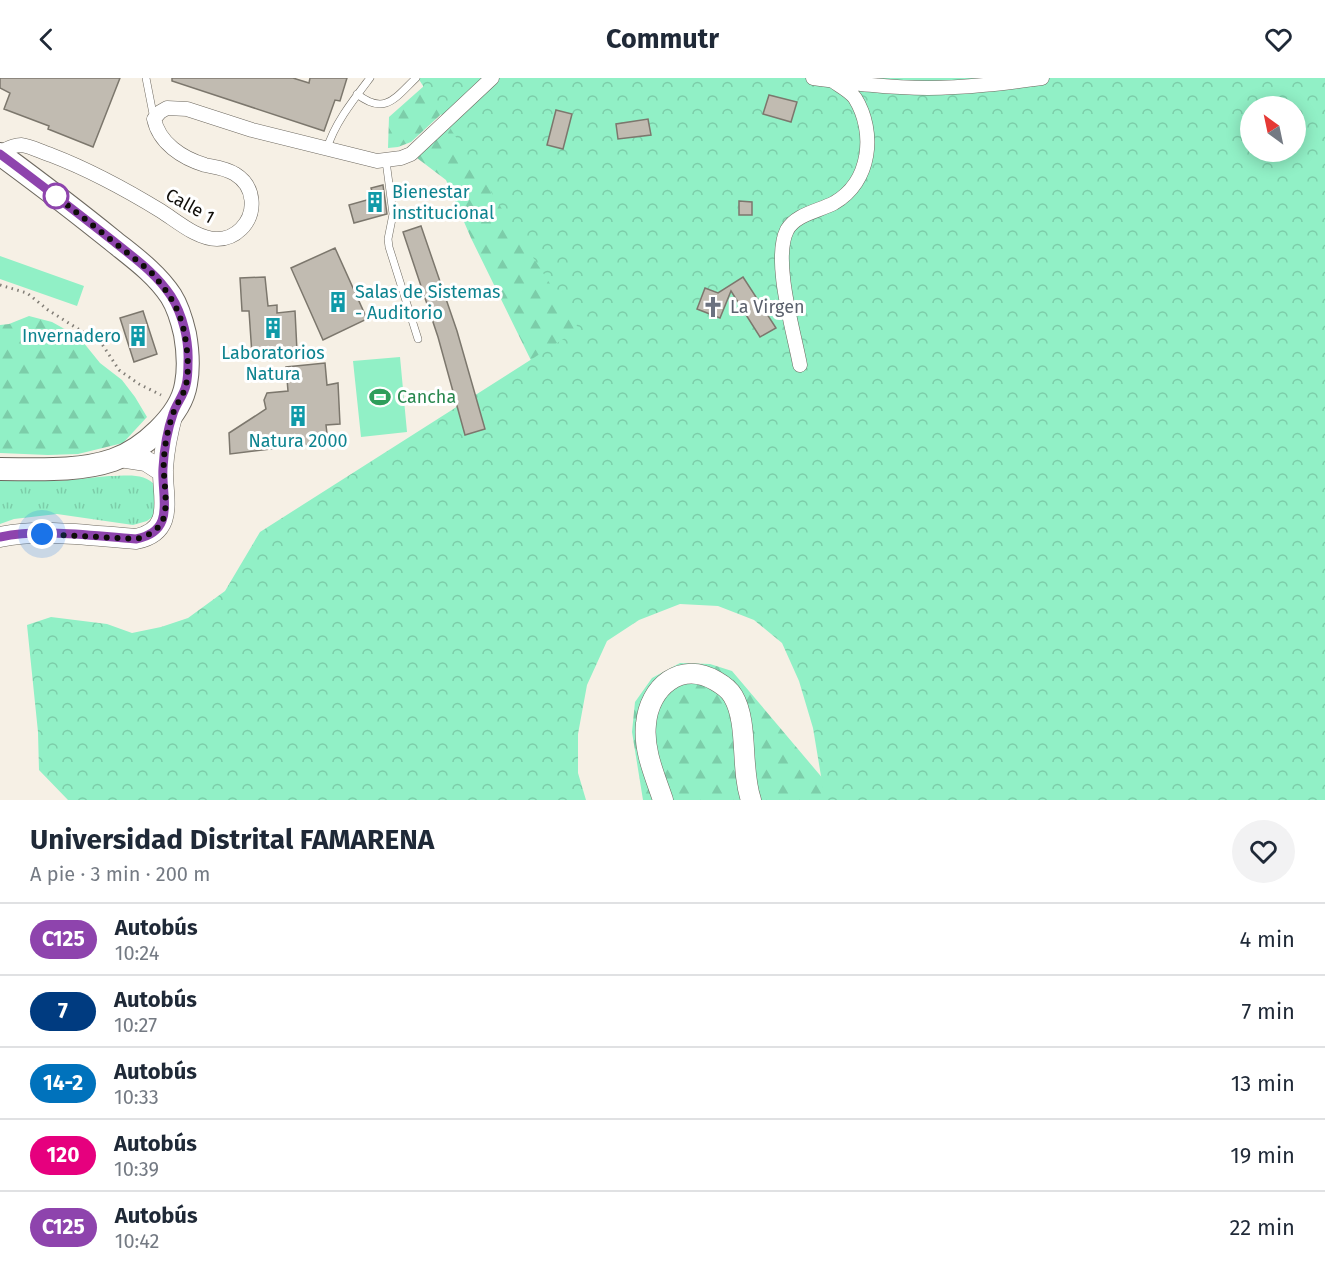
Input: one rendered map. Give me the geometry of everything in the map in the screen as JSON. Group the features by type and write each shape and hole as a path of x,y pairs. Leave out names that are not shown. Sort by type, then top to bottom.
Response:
{"main road":[{"path":"0,153 150,271 171,296 183,325 188,360 186,386 177,406 166,443 163,472 165,512 156,529 143,538 136,539 42,534 0,537"},
{"path":"0,469 64,469 96,464 120,457 157,432 177,406"},
{"path":"120,457 146,460 163,472"},
{"path":"663,800 646,746 645,726 648,709 664,683 692,673 707,675 723,684 737,704 742,728 745,776 751,800"}],"street":[{"path":"154,119 167,108 187,109 252,130 386,161 411,154 492,78"},
{"path":"813,78 930,88 1042,78"},
{"path":"800,365 781,265 782,246 788,228 804,215 834,202 848,192 865,164 868,143 866,123 854,96 833,81"},
{"name":"Calle 1","path":"0,153 17,145 31,148 91,171 119,185 202,236 220,239 237,232 246,224 251,213 251,195 246,184 232,172 197,162 178,152 162,139 154,119"}],"lane":[{"path":"146,78 154,119"},
{"path":"327,149 329,140 357,94 370,78"},
{"path":"357,94 365,101 381,106 416,78"},
{"path":"386,161 393,214 388,239 389,247 418,339"}],"path":[{"path":"0,285 27,293 48,310 102,344 119,370 177,406"}],"green space":[{"path":"418,78 1325,78 1325,800 825,800 813,728 799,681 782,643 754,620 718,606 680,604 639,620 607,641 587,685 578,734 578,773 586,800 68,800 39,770 38,732 27,625 51,617 107,624 132,633 188,618 225,591 260,532 579,329"},
{"path":"433,78 463,94 411,142 388,148 389,117"},
{"path":"473,105 615,283 545,389 471,238 446,180 417,158"},
{"path":"0,256 84,286 77,306 0,279"},
{"path":"29,316 52,322 79,337 100,363 122,380 135,397 147,417 123,443 78,454 0,453 0,325"},
{"name":"Cancha","path":"400,357 407,432 361,437 353,361"},
{"path":"135,476 152,482 157,487 155,515 147,521 133,525 57,514 14,519 0,524 0,481 58,481"},
{"path":"680,663 710,664 732,671 841,800 643,800 632,732 635,702 652,678"}],"building":[{"path":"0,78 120,78 93,147 48,129 49,126 4,109 10,93 0,88"},
{"path":"172,78 293,78 309,83 310,78 347,78 340,101 335,100 324,131 172,81"},
{"path":"769,95 797,102 791,122 763,114"},
{"path":"556,110 572,114 563,149 547,145"},
{"path":"648,119 651,135 618,139 616,124"},
{"name":"Bienestar institucional","path":"383,185 387,214 354,223 349,205 374,198 371,188"},
{"path":"739,201 752,202 752,215 739,215"},
{"path":"421,226 457,331 485,429 465,435 438,337 403,232"},
{"name":"Salas de Sistemas - Auditorio","path":"335,248 367,319 323,340 291,268"},
{"name":"Laboratorios Natura","path":"265,277 268,306 277,305 277,313 295,311 297,351 285,357 285,352 252,355 249,311 242,311 240,278"},
{"path":"743,277 776,328 760,337 731,291 720,318 697,309 705,288 718,293"},
{"name":"Invernadero","path":"143,311 157,354 134,362 120,318"},
{"name":"Natura 2000","path":"325,363 327,385 338,383 340,424 326,425 328,442 230,454 229,433 266,409 264,400 267,393 288,391 286,367"}],"bus line":[{"name":"C125","path":"0,154 150,271 171,296 178,309 183,325 188,360 186,386 174,412 166,443 163,472 165,512 156,529 143,538 136,539 42,534 0,537"}],"place":[{"name":"Bienestar institucional","path":"375,202"},
{"name":"Salas de Sistemas - Auditorio","path":"338,302"},
{"name":"La Virgen","path":"713,307"},
{"name":"Laboratorios Natura","path":"273,328"},
{"name":"Invernadero","path":"138,336"},
{"name":"Cancha","path":"380,397"},
{"name":"Natura 2000","path":"298,416"}],"route":[{"path":"42,534 136,539 143,538 156,529 165,512 163,472 166,443 174,412 186,386 188,360 183,325 178,309 163,285 150,271 51,192 56,196"}]}
